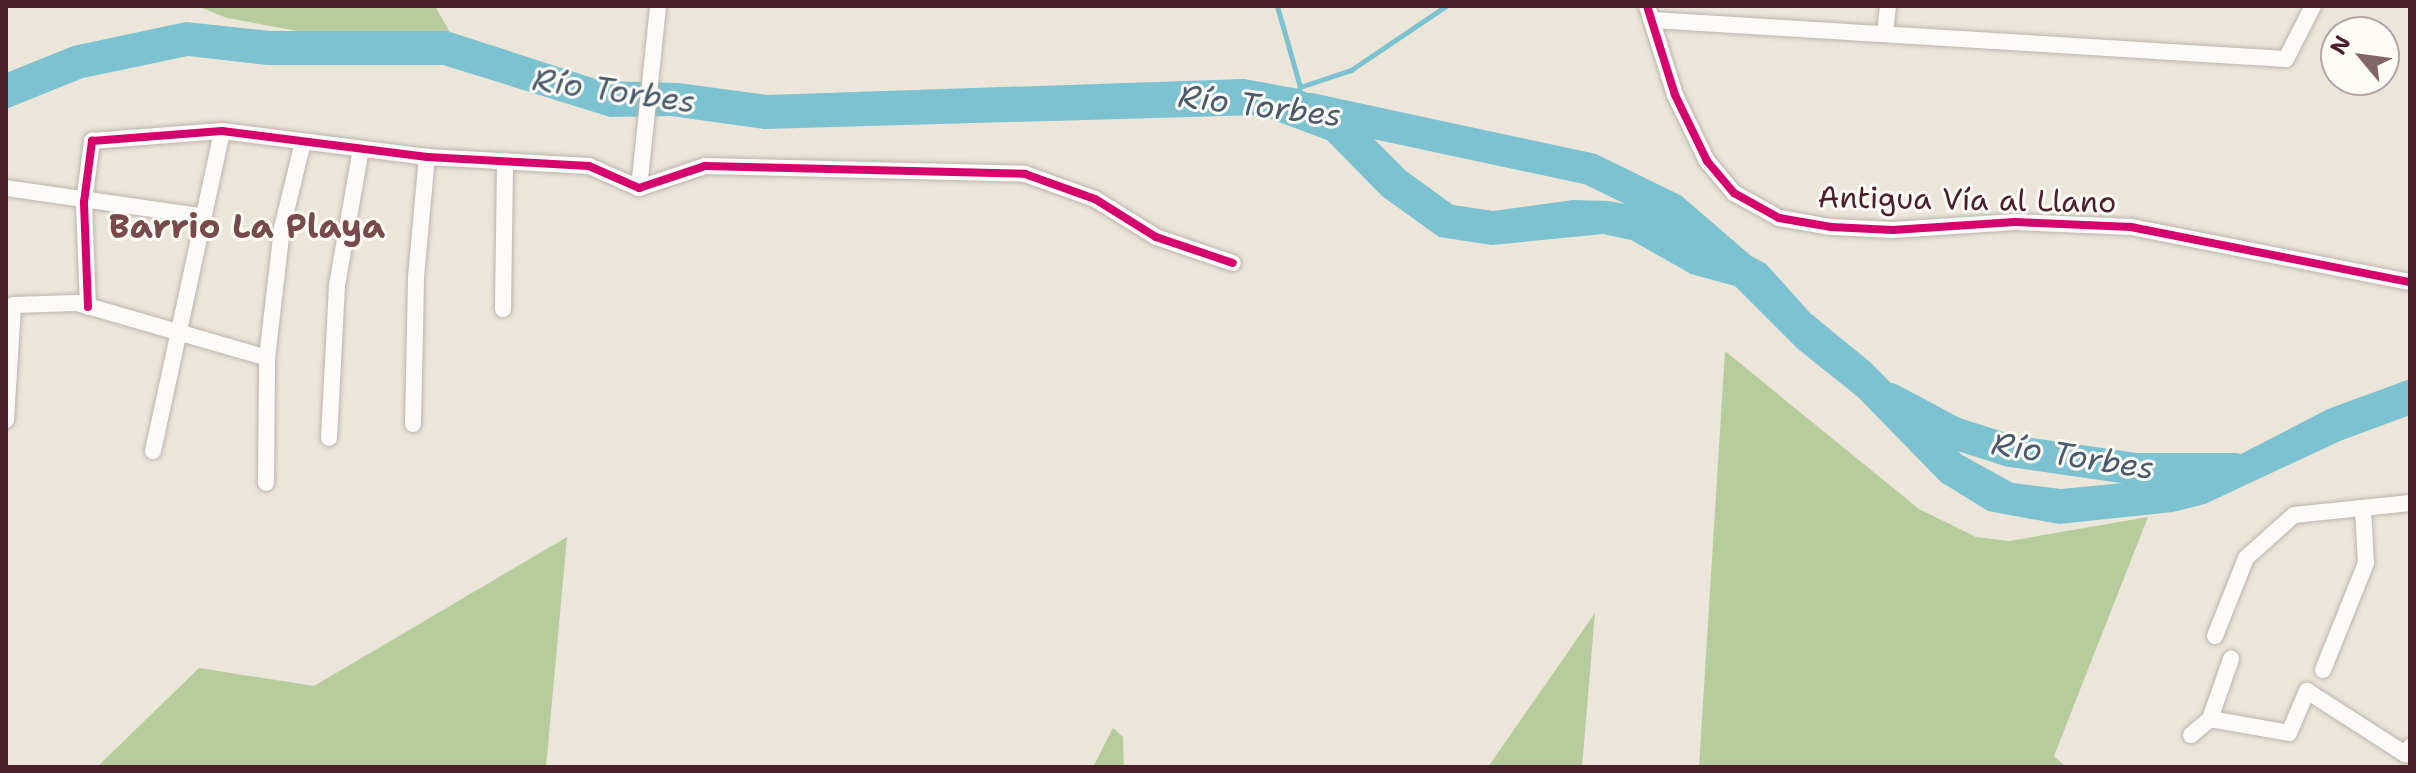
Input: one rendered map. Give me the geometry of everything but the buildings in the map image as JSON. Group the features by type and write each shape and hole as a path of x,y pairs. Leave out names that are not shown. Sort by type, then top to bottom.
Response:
{"street":[{"path":"639,188 658,6"},
{"path":"1885,34 1888,6"},
{"path":"1650,13 1885,34 2286,59 2313,6"},
{"name":"Antigua Vía al Llano","path":"1650,13 1675,95 1707,161 1734,193 1779,218 1893,230 2015,222 2131,227 2410,282"},
{"path":"88,307 84,202 92,141 222,131 427,157 589,166 639,188 705,166 1025,174 1095,199 1156,237 1233,263"},
{"path":"153,451 200,216 222,131"},
{"path":"266,483 267,358 282,228 303,142"},
{"path":"329,438 337,285 361,149"},
{"path":"413,424 416,277 427,157"},
{"path":"503,309 505,161"},
{"path":"6,188 84,202 200,216"},
{"path":"6,420 13,305 44,301 88,307 267,358"},
{"path":"2215,636 2246,558 2294,515 2410,503"},
{"path":"2323,670 2366,563 2363,510"},
{"path":"2191,735 2210,719 2231,659"},
{"path":"2210,719 2289,733 2307,691 2405,754 2410,747"}],"green space":[{"path":"197,6 435,6 451,34 341,39 227,18"},
{"path":"1725,351 1919,509 1976,537 2009,541 2148,517 2054,756 2066,767 1699,767"},
{"path":"567,537 546,767 97,767 199,668 314,686"},
{"path":"1595,613 1582,767 1488,767"},
{"path":"1113,728 1123,737 1124,767 1093,767"}],"water":[{"path":"186,22 270,31 447,31 602,81 678,83 767,95 1244,79 1299,89 1347,112 1406,171 1453,205 1493,211 1573,200 1608,201 1642,207 1701,241 1749,255 1766,264 1810,313 1870,362 1962,455 2013,483 2061,489 2166,479 2237,456 2328,409 2410,379 2410,415 2340,441 2205,504 2173,512 2059,524 1988,511 1941,482 1858,397 1798,349 1735,286 1691,274 1631,240 1603,234 1492,245 1439,237 1382,196 1327,140 1260,115 764,129 671,116 610,117 443,65 267,65 188,56 83,78 6,109 6,73 73,46"}],"waterway":[{"path":"1277,6 1300,87"},
{"path":"1297,93 1300,87 1351,70 1446,6"},
{"name":"Río Torbes","path":"1310,109 1590,169 1672,209 1744,271"},
{"name":"Río Torbes","path":"1890,399 1954,433 2010,451 2137,469 2235,469"}],"cycle path":[{"path":"1647,6 1675,95 1707,161 1734,193 1779,218 1831,227 1893,230 2015,222 2131,227 2410,282"},
{"path":"88,307 84,202 92,141 222,131 427,157 589,166 639,188 705,166 1025,174 1095,199 1156,237 1233,263"}],"district":[{"name":"Barrio La Playa","path":"247,227"}]}
